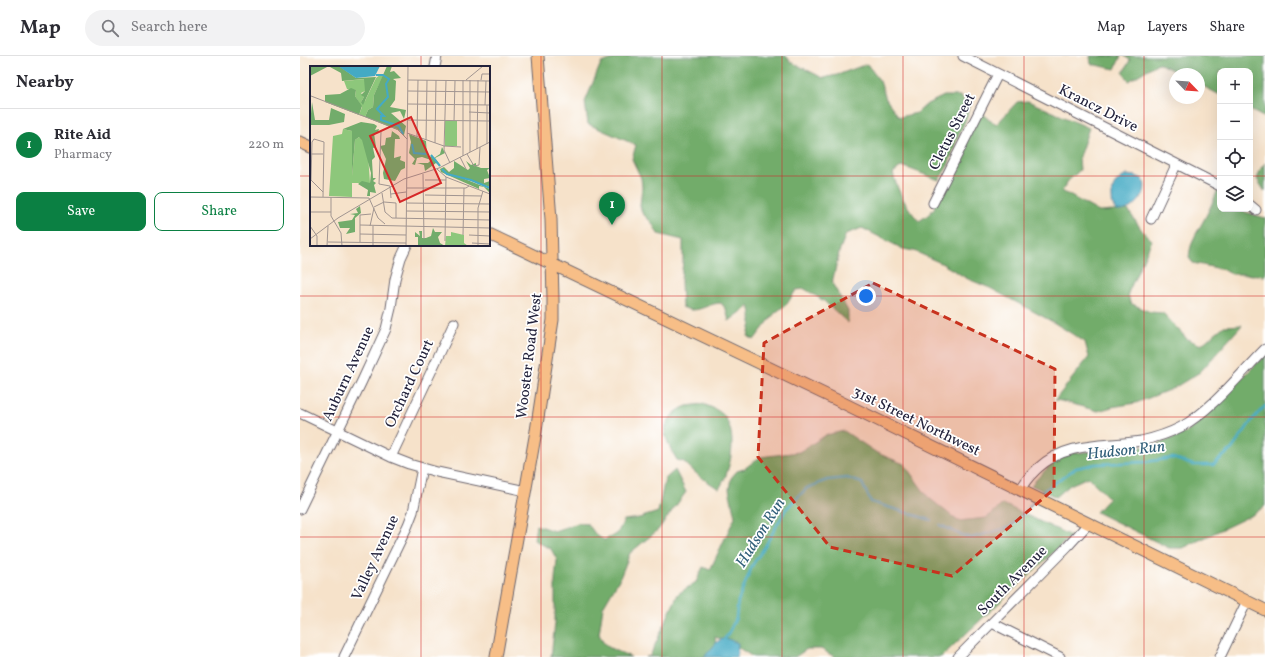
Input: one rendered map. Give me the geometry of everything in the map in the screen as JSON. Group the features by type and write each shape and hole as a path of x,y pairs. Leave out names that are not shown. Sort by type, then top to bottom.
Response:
{"main road":[{"name":"Wooster Road West","path":"496,657 526,491 552,320 553,265 538,56"},
{"path":"300,142 310,147"},
{"name":"31st Street Northwest","path":"490,234 1021,490 1032,497 1265,610"}],"street":[{"path":"435,66 437,56"},
{"name":"Krancz Drive","path":"963,56 1217,185"},
{"name":"Cletus Street","path":"932,203 998,74"},
{"path":"1151,219 1176,165"},
{"name":"Auburn Avenue","path":"300,509 386,329 400,258 406,246"},
{"name":"Orchard Court","path":"391,457 454,323"},
{"path":"1021,490 1023,484 1040,466 1051,457 1060,453 1078,447 1140,441 1166,434 1181,427 1194,419 1206,408 1265,349"},
{"path":"300,414 391,457 422,468 526,491"},
{"name":"Valley Avenue","path":"344,657 408,525 413,512 422,468"},
{"name":"South Avenue","path":"958,657 1088,524"},
{"path":"1220,657 1248,601"},
{"path":"992,623 1060,657"}],"highlighted area":[{"path":"873,283 1055,369 1054,489 952,576 830,547 758,457 764,343"}],"green space":[{"path":"622,56 786,56 791,62 823,78 837,75 867,64 880,81 886,99 899,117 917,113 927,104 944,96 960,96 969,105 967,117 957,139 948,166 939,180 902,166 893,173 903,199 910,211 919,221 928,215 935,207 933,203 980,110 989,120 997,124 1017,102 1028,101 1089,128 1079,157 1080,170 1068,181 1062,191 1099,212 1128,210 1143,232 1152,240 1128,293 1130,303 1150,312 1163,313 1187,339 1201,345 1224,326 1242,325 1200,372 1174,388 1136,403 1098,411 1055,400 1089,357 1085,342 1053,322 990,288 968,279 941,263 914,251 903,249 862,228 846,234 840,249 832,283 848,311 848,323 824,301 805,289 796,290 787,304 775,313 754,340 748,336 751,321 749,306 729,321 726,309 721,303 696,310 690,310 682,307 681,280 683,240 658,234 652,223 642,213 640,205 642,187 641,178 632,159 636,145 588,124 585,102 601,63"},
{"path":"1090,56 1121,56 1115,69 1091,64"},
{"path":"1124,56 1265,56 1265,118 1253,112 1253,68 1217,68 1217,93 1205,87 1205,68 1169,68 1158,63 1129,81 1123,73 1130,60"},
{"path":"1265,163 1265,192 1257,179 1261,168"},
{"path":"1217,192 1217,212 1245,212 1265,218 1265,276 1232,274 1221,269 1193,263 1189,258 1191,245"},
{"path":"1265,355 1265,506 1254,514 1183,548 1169,548 1096,512 1109,498 1088,477 1070,485 1056,497 1031,485 1055,460 1073,453 1154,446 1189,431"},
{"path":"703,404 715,409 725,417 731,434 732,443 730,463 719,489 699,476 684,462 677,460 667,440 667,424 677,411 687,406"},
{"path":"844,431 877,453 904,464 928,497 958,521 986,518 1003,504 1071,536 941,657 835,657 821,649 807,649 795,657 753,657 731,643 715,637 717,649 713,657 645,657 650,656 678,594 696,582 703,567 710,570 735,517 729,489 731,478 737,471 744,469 760,457 799,452 826,435"},
{"path":"675,470 686,492 658,530 630,553 620,578 603,607 599,634 603,642 610,648 631,657 551,657 555,623 555,579 557,560 551,549 534,540 536,525 554,531 578,523 588,524 596,535 604,540 617,534 624,520 639,518 658,512 665,479"}],"water":[{"path":"1127,175 1136,176 1143,179 1145,185 1144,191 1142,197 1133,206 1122,211 1116,211 1112,203 1112,190 1117,181"},
{"path":"725,638 738,643 737,657 704,657 718,641"}],"waterway":[{"name":"Hudson Run","path":"1039,495 1076,468 1096,464 1145,462 1173,458 1193,465 1213,465 1232,449 1253,419 1265,406"},
{"name":"Hudson Run","path":"724,640 736,618 738,601 753,564 764,548 786,509 807,488 827,480 847,478 862,483 871,502 931,520"},
{"name":"Hudson Run","path":"940,525 971,538 1010,527 1035,500"}],"place":[{"name":"Rite Aid","path":"612,225"}]}
